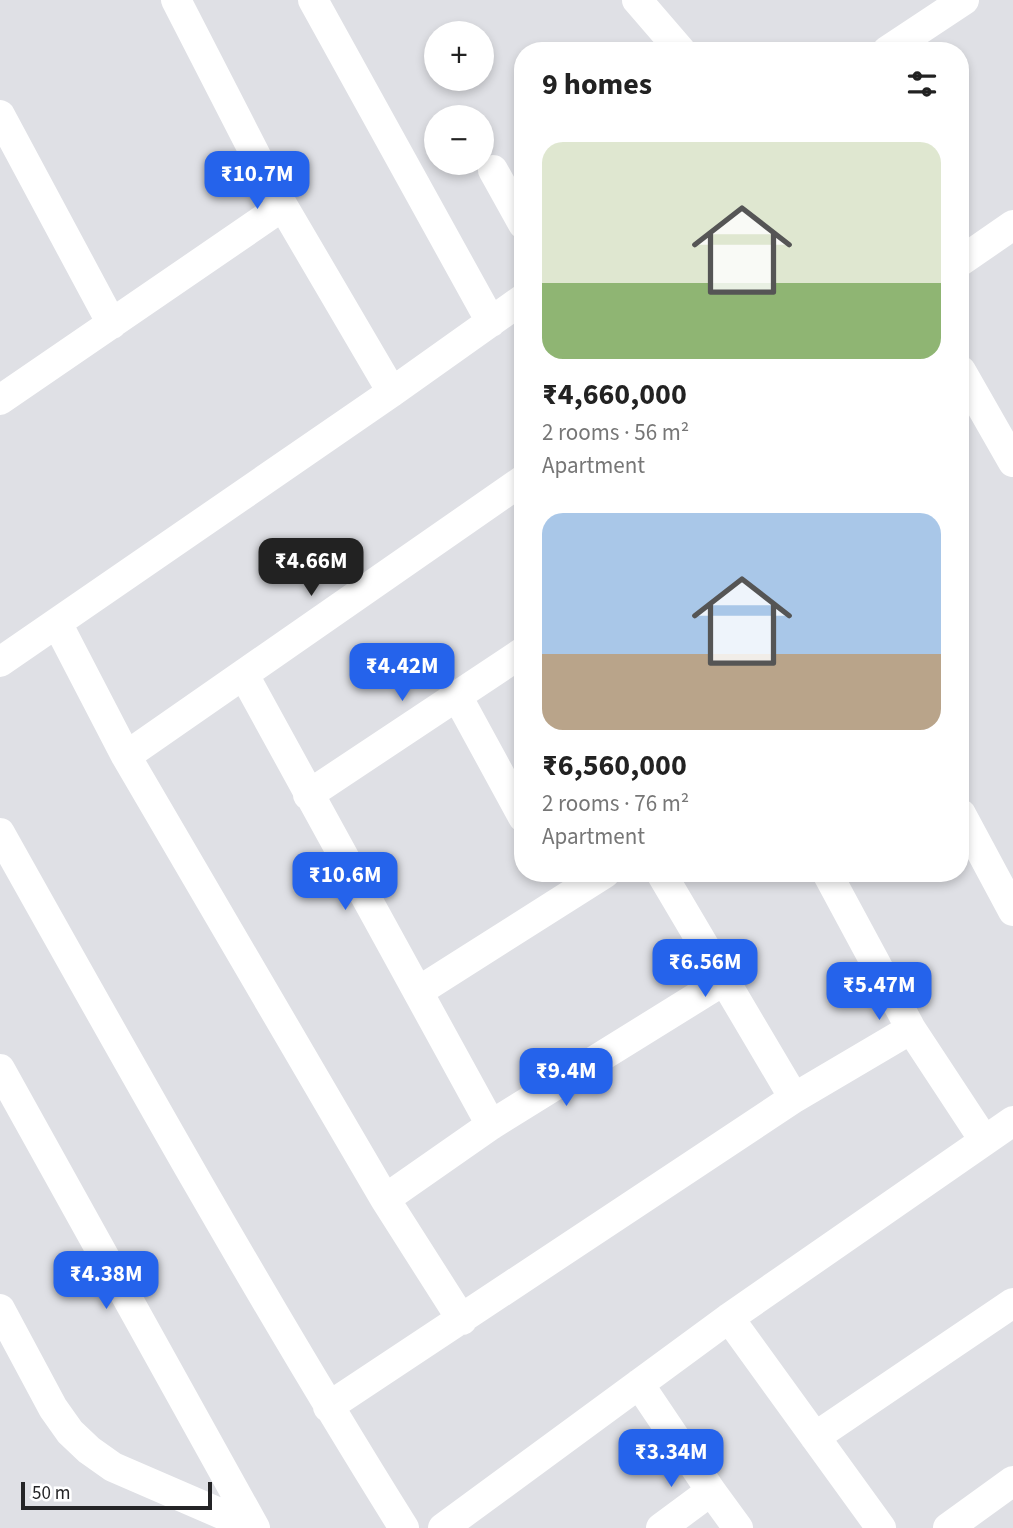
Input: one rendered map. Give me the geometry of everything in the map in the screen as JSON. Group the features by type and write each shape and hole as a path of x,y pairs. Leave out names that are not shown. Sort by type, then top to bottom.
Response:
{"street":[{"path":"176,0 283,206 392,392"},
{"path":"637,0 673,42"},
{"path":"901,42 964,0"},
{"path":"325,5 491,322"},
{"path":"0,115 112,324"},
{"path":"494,172 514,208"},
{"path":"1,395 112,324 283,206"},
{"path":"969,255 1013,225"},
{"path":"0,662 514,305"},
{"path":"969,385 1013,462"},
{"path":"126,756 514,486"},
{"path":"57,624 126,756 385,1199 462,1320"},
{"path":"308,795 514,658"},
{"path":"244,676 491,1125"},
{"path":"457,696 514,800"},
{"path":"969,824 1004,868 1013,911"},
{"path":"0,833 175,1145 328,1407 404,1528"},
{"path":"666,882 794,1098"},
{"path":"832,882 911,1029 984,1140"},
{"path":"419,991 561,885"},
{"path":"385,1199 491,1125 723,981"},
{"path":"328,1407 794,1098 911,1029"},
{"path":"0,1069 255,1528"},
{"path":"443,1528 729,1318 1013,1121"},
{"path":"815,1437 1013,1303"},
{"path":"0,1309 53,1408 70,1432 89,1450 113,1467 255,1528"},
{"path":"729,1318 881,1528"},
{"path":"639,1384 738,1528"},
{"path":"948,1528 1013,1481"},
{"path":"661,1528 711,1491"}]}
